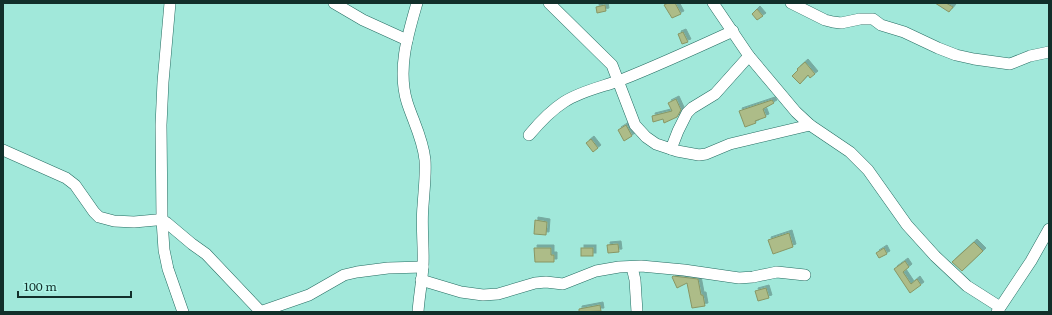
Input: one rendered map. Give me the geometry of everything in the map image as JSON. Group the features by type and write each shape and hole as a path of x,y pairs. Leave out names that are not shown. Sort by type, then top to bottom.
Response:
{"street":[{"path":"170,3 163,82 162,220 164,250 168,269 183,312"},
{"path":"334,3 363,20 407,40"},
{"path":"417,3 404,53 404,70 405,94 420,136 425,159 422,212 423,267 418,312"},
{"path":"549,3 612,65 638,129 651,141 692,155 703,155 730,144 810,125"},
{"path":"713,3 749,56 782,96 810,125 850,152 868,170 907,225 935,256 967,286 998,309 1031,261 1049,229"},
{"path":"790,3 825,20 833,22 873,19 881,25 904,32 938,48 956,55 974,59 1010,64 1030,56 1049,52"},
{"path":"529,135 543,119 565,101 576,95 680,56 733,31"},
{"path":"671,149 678,130 687,113 692,108 715,94 749,56"},
{"path":"3,150 66,178 75,185 99,217 114,221 134,222 162,220 206,254 260,312 309,295 344,275 373,270 423,267"},
{"path":"421,280 461,292 490,295 535,283 546,282 563,284 590,272 607,268 641,266 707,272 739,278 777,272 805,275"},
{"path":"632,267 635,280 637,312"}],"building":[{"path":"668,3 675,3 681,14 672,18 664,5"},
{"path":"935,3 946,3 953,7 949,12"},
{"path":"605,5 606,11 597,13 596,7"},
{"path":"757,9 763,16 757,20 752,14"},
{"path":"683,32 688,42 682,44 678,34"},
{"path":"805,62 815,74 810,78 808,75 800,84 792,76"},
{"path":"676,99 681,110 677,117 664,123 663,119 653,122 652,116 672,111 668,103"},
{"path":"772,100 774,103 763,109 766,117 745,127 739,111"},
{"path":"626,125 632,136 624,141 618,130"},
{"path":"591,139 598,148 593,152 586,143"},
{"path":"535,220 547,222 546,235 534,234"},
{"path":"789,233 793,247 773,254 768,240"},
{"path":"974,242 983,251 962,271 952,262"},
{"path":"618,244 619,252 608,253 607,245"},
{"path":"534,248 551,248 551,255 554,255 554,262 535,262"},
{"path":"581,248 593,248 593,256 581,256"},
{"path":"884,248 887,254 879,258 876,253"},
{"path":"905,261 909,267 903,272 911,284 917,279 921,285 910,293 894,269"},
{"path":"672,277 698,279 705,306 692,308 687,283 677,288"},
{"path":"766,288 769,298 758,301 755,291"},
{"path":"600,305 601,311 579,312 579,309"}]}
